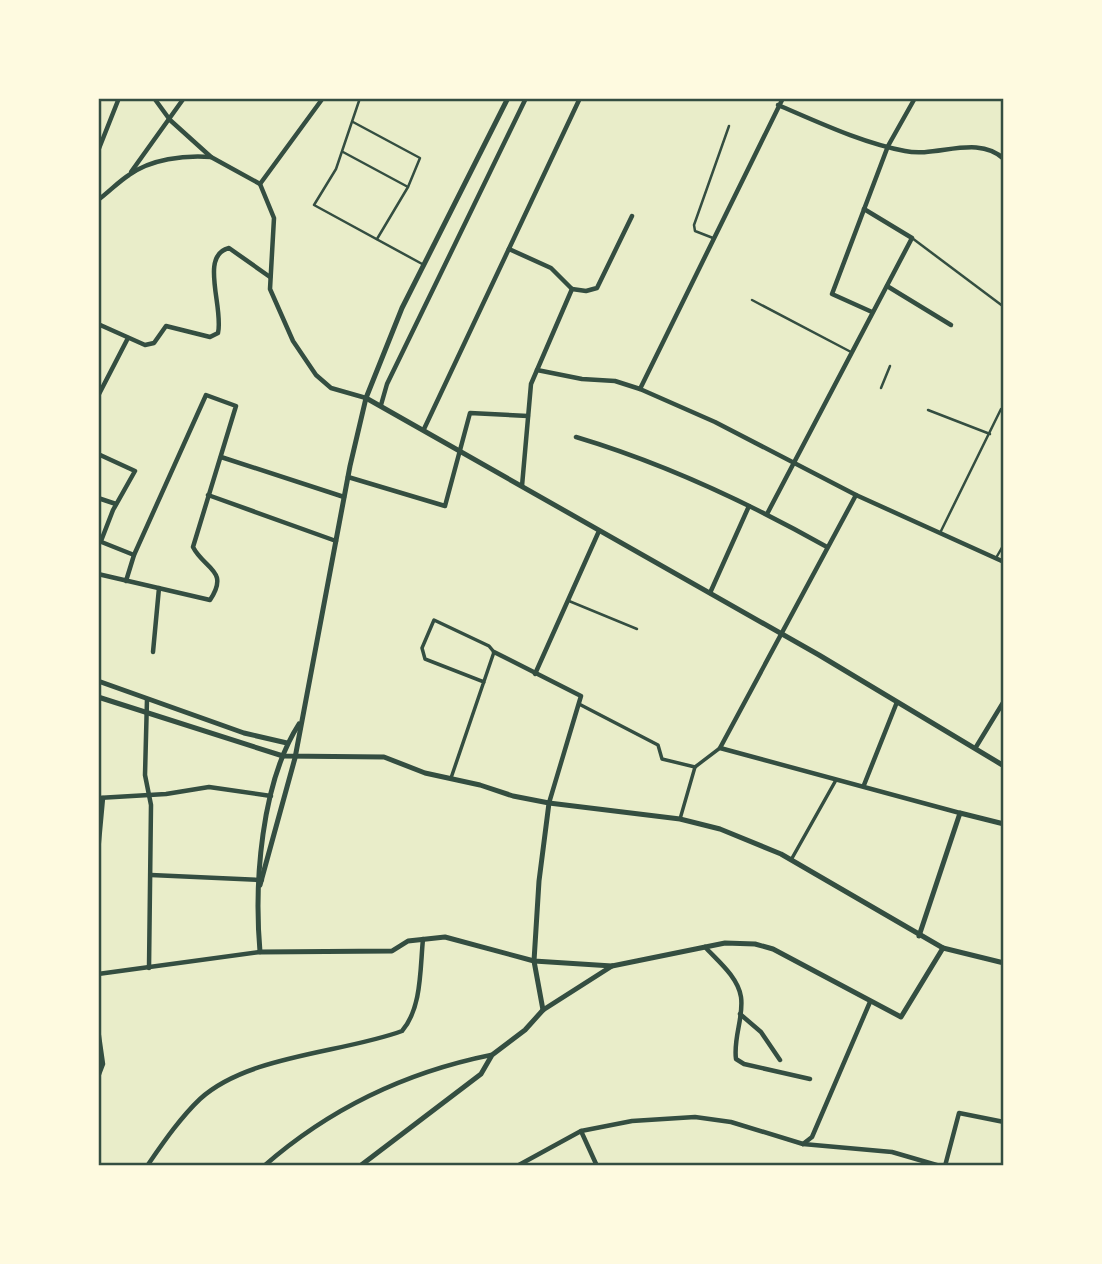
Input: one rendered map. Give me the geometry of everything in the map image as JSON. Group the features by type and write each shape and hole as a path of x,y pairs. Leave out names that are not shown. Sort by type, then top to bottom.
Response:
{"street":[{"path":"98,151 119,98"},
{"path":"154,98 170,120 211,158 260,184 274,218 270,289 301,355 316,375 331,388 366,398 424,429 976,747 1004,766"},
{"path":"98,200 131,173 184,98"},
{"path":"260,184 323,98"},
{"path":"260,880 295,758 299,724 366,398 387,341 508,98"},
{"path":"381,405 395,369 526,98"},
{"path":"424,429 580,98"},
{"path":"640,389 783,98"},
{"path":"872,312 832,294 888,146 915,98"},
{"path":"778,104 906,152 964,147 987,149 1004,159"},
{"path":"131,173 176,158 211,158"},
{"path":"767,514 912,237 864,209"},
{"path":"509,249 551,268 572,289 586,291 597,288 632,216"},
{"path":"98,324 145,345 154,343 166,326 210,337 218,333 221,322 213,271 214,258 221,250 229,248 271,278"},
{"path":"887,286 951,325"},
{"path":"522,486 531,384 572,289"},
{"path":"98,396 128,338"},
{"path":"537,370 582,379 615,381 640,389 715,422 856,495 941,531 1004,562"},
{"path":"98,574 210,600 218,583 215,572 199,558 193,547 236,406 206,394 134,555 126,580"},
{"path":"348,477 442,507 447,502 470,412 528,416"},
{"path":"576,437 637,455 767,514 827,547"},
{"path":"98,454 135,471 99,541 134,555"},
{"path":"221,457 344,497"},
{"path":"208,495 336,541"},
{"path":"680,818 695,767 720,748 856,495"},
{"path":"98,498 116,505"},
{"path":"710,593 749,506"},
{"path":"535,674 599,531"},
{"path":"153,652 159,588"},
{"path":"484,682 425,659 422,648 430,624 434,620 489,646 494,652 581,696 549,803 539,881 534,961 543,1010"},
{"path":"451,778 494,652"},
{"path":"98,681 244,733 297,745"},
{"path":"98,697 149,716 283,757 384,757 425,773 549,803 680,818 720,829 791,860 943,948 1004,963"},
{"path":"147,699 149,716 145,775 151,806 149,968"},
{"path":"976,747 1004,701"},
{"path":"864,785 897,702"},
{"path":"579,704 658,745 662,759 695,767"},
{"path":"260,952 259,888 272,796 287,743 299,724"},
{"path":"720,748 1004,824"},
{"path":"791,860 837,778"},
{"path":"98,852 101,798 209,787 272,796"},
{"path":"919,936 960,813"},
{"path":"151,875 260,880"},
{"path":"98,974 260,952 392,951 408,941 445,937 534,961 611,966 735,943 773,949 901,1017 943,948"},
{"path":"147,1166 201,1098 220,1086 280,1060 402,1031 411,1021 418,992 423,939"},
{"path":"704,947 731,975 741,997 734,1048 736,1059 744,1064 810,1079"},
{"path":"360,1166 481,1073 492,1055 523,1032 543,1010 611,966"},
{"path":"803,1144 812,1137 870,1002"},
{"path":"739,1014 761,1032 780,1060"},
{"path":"98,1029 103,1064 98,1077"},
{"path":"264,1166 298,1138 341,1109 412,1077 459,1061 492,1055"},
{"path":"517,1166 581,1131 632,1121 695,1117 731,1122 803,1144 892,1152 943,1166 960,1113 1004,1122"},
{"path":"581,1131 597,1166"}],"lane":[{"path":"360,98 336,169 314,205 424,265"},
{"path":"351,121 420,158 408,187 377,239"},
{"path":"713,237 695,231 694,225 729,126"},
{"path":"342,151 408,187"},
{"path":"912,237 1004,307"},
{"path":"752,300 853,353"},
{"path":"881,388 890,366"},
{"path":"941,531 1001,409"},
{"path":"928,410 990,434"},
{"path":"996,558 1004,544"},
{"path":"568,600 637,629"}]}
